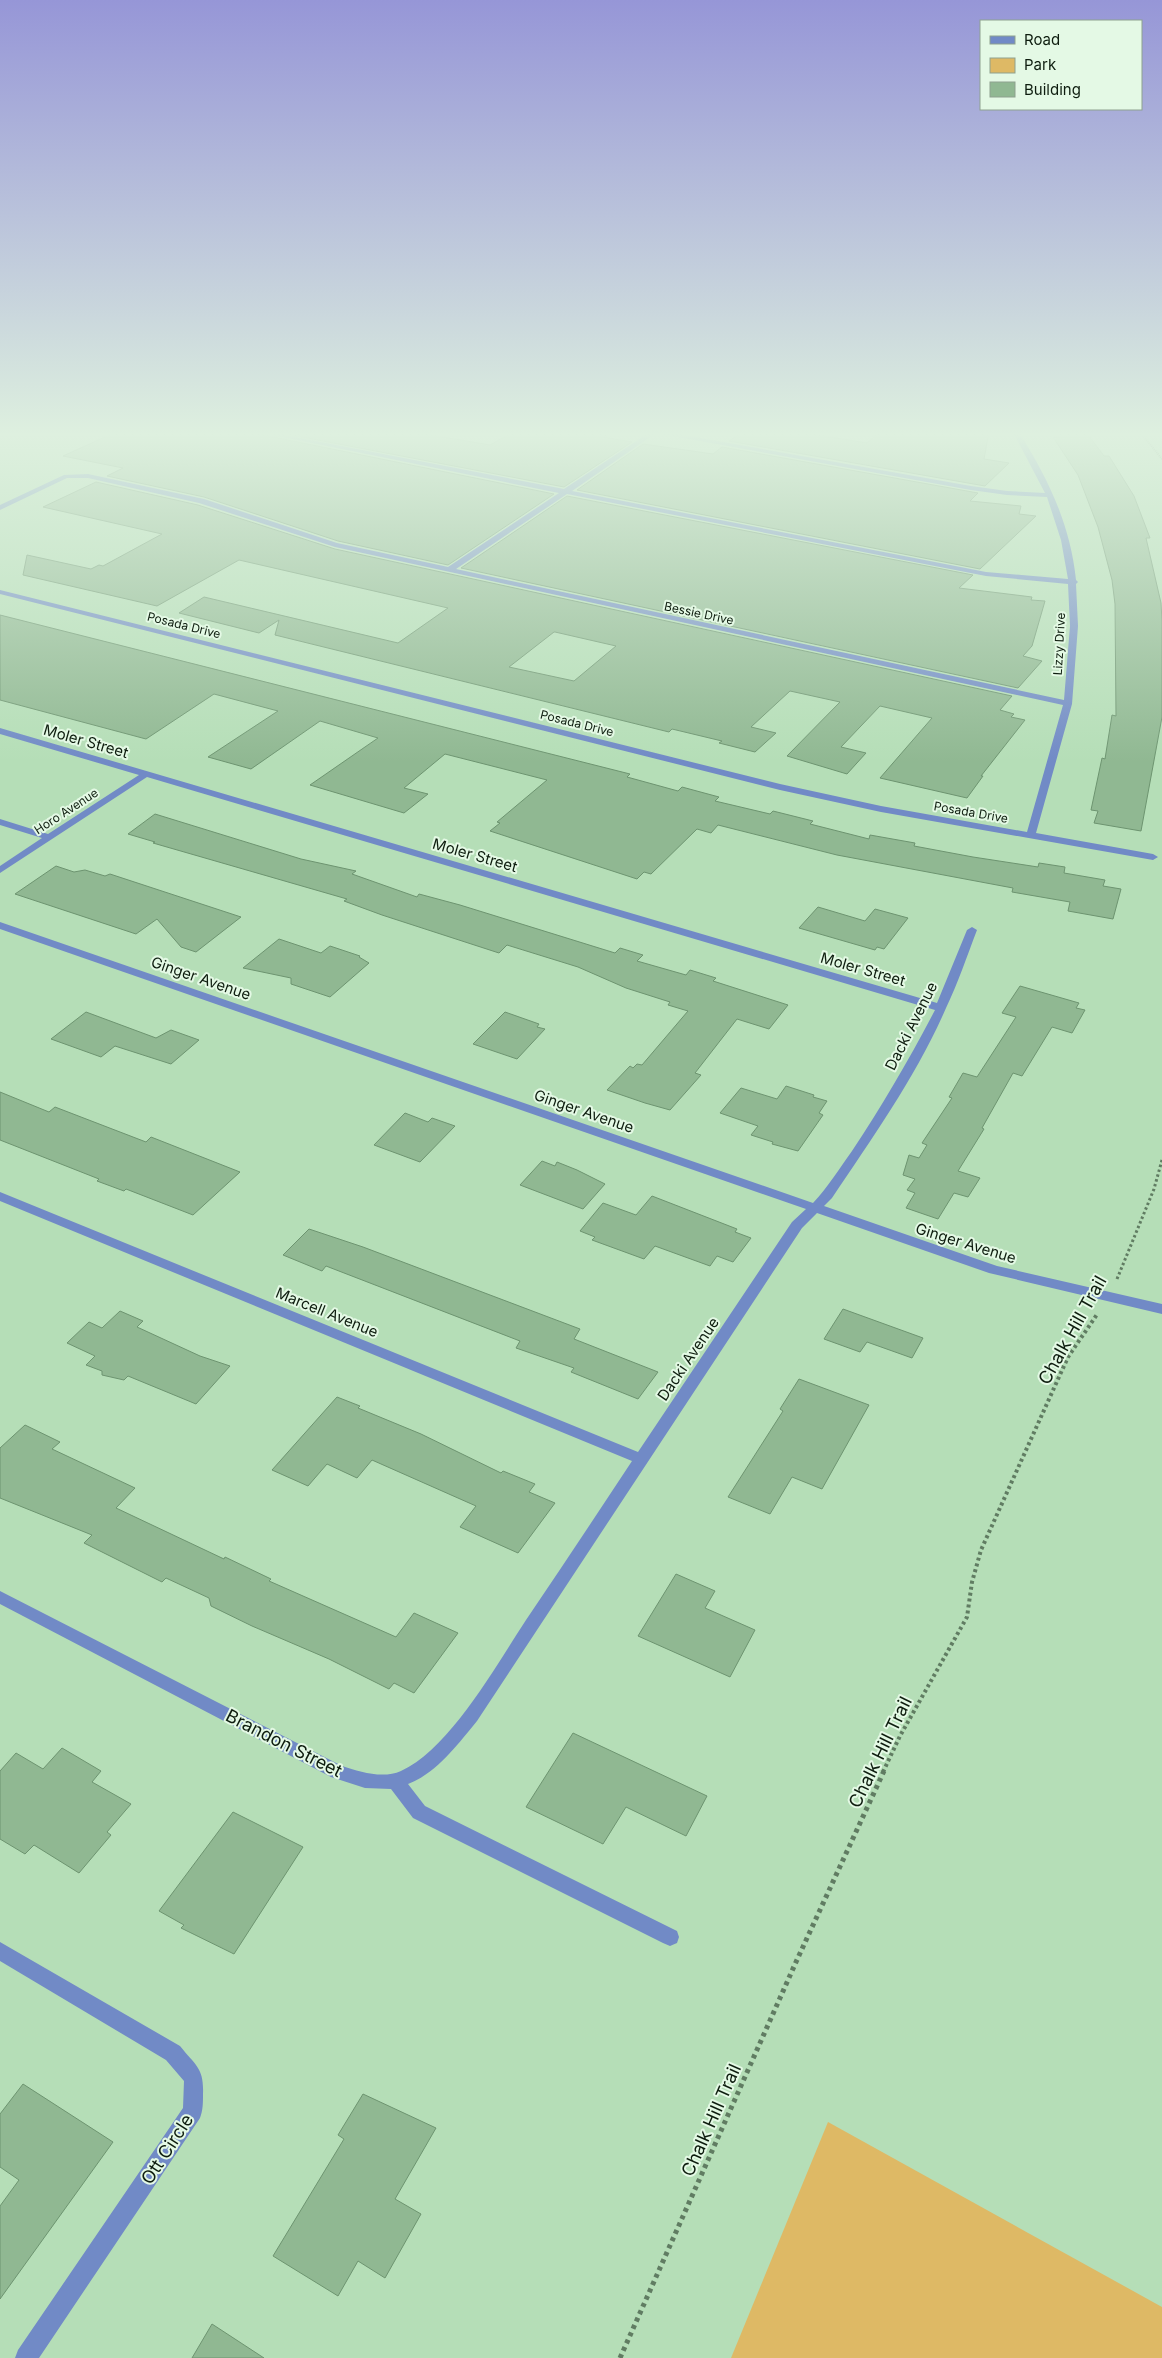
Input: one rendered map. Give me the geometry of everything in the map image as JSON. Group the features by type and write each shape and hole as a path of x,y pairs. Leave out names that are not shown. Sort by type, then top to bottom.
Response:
{"street":[{"name":"Bessie Drive","path":"326,542 1068,703"},
{"path":"449,570 490,542"},
{"path":"824,542 986,574 1024,580 1074,582"},
{"name":"Lizzy Drive","path":"1031,835 1068,703 1074,632 1074,582 1067,542"},
{"name":"Posada Drive","path":"0,592 780,787 881,809 1153,857"},
{"name":"Moler Street","path":"0,731 941,1008"},
{"name":"Horo Avenue","path":"0,870 146,774"},
{"path":"0,822 48,837"},
{"name":"Ginger Avenue","path":"0,925 994,1270 1162,1310"},
{"name":"Dacki Avenue","path":"395,1781 413,1772 440,1752 471,1716 797,1225 828,1195 872,1130 923,1044 941,1008 972,930"},
{"name":"Marcell Avenue","path":"0,1196 641,1459"},
{"name":"Brandon Street","path":"0,1597 337,1772 361,1780 395,1781"},
{"path":"395,1781 420,1812 670,1937"},
{"name":"Ott Circle","path":"0,1951 173,2053 194,2078 193,2111 26,2358"}],"path":[{"name":"Chalk Hill Trail","path":"620,2358 900,1736 967,1617 972,1582 981,1550 1068,1357 1109,1297 1154,1190 1162,1160"}],"green space":[{"path":"828,2122 1162,2307 1162,2358 731,2358"}],"building":[{"path":"147,542 313,542 335,549 1012,696 1000,710 1014,714 1011,717 1025,720 981,776 983,776 967,798 880,778 932,718 880,706 841,747 866,753 847,774 787,756 840,702 790,691 751,727 776,733 755,752 719,743 722,741 672,729 669,732 275,635 279,620 259,633 179,613 204,597 398,643 448,608 239,560 157,606 23,575 27,555 91,569 99,565 103,566","holes":["554,632 616,646 574,681 509,667"]},
{"path":"343,542 482,542 448,565"},
{"path":"499,542 804,542 973,575 959,588 1032,597 1031,600 1045,601 1032,646 1023,656 1042,661 1018,688 461,568"},
{"path":"842,542 1008,542 980,569"},
{"path":"1102,542 1147,542 1161,603 1162,717 1141,831 1094,823 1098,811 1091,810 1102,758 1105,759 1112,715 1116,716 1115,604 1112,580"},
{"path":"0,615 630,774 627,777 678,791 682,787 719,797 715,801 770,814 773,811 813,821 810,824 869,839 870,835 915,843 914,846 973,857 1038,867 1039,863 1065,867 1064,873 1105,880 1103,886 1121,889 1113,919 1068,911 1070,902 1012,892 1013,888 837,855 718,825 711,833 697,829 651,874 644,872 637,879 490,831 500,823 497,822 547,780 445,754 404,788 428,794 404,813 310,785 378,738 320,721 251,769 208,757 278,711 214,694 146,739 0,700"},
{"path":"155,814 301,859 356,871 352,874 417,897 419,894 460,905 615,953 620,948 643,955 637,961 686,975 690,970 716,978 713,981 788,1005 769,1029 737,1019 695,1073 701,1075 670,1110 645,1103 607,1090 630,1066 633,1068 637,1064 642,1065 688,1011 668,1005 670,1002 626,988 578,967 507,945 499,953 344,901 347,899 153,843 155,842 128,834"},
{"path":"56,866 74,872 85,870 105,876 110,874 241,917 196,952 181,947 157,919 136,934 15,894"},
{"path":"818,907 865,921 875,909 908,918 884,949 877,947 875,950 799,928"},
{"path":"279,939 321,953 330,946 360,956 369,963 330,997 291,984 291,978 243,968"},
{"path":"1020,986 1079,1003 1076,1008 1085,1010 1072,1033 1052,1027 1022,1076 1013,1073 982,1128 984,1129 958,1171 980,1178 968,1197 954,1193 938,1219 906,1208 915,1193 907,1190 915,1179 903,1175 909,1155 919,1158 927,1145 922,1143 952,1098 949,1097 963,1073 977,1077 1016,1017 1002,1013"},
{"path":"86,1012 156,1038 171,1030 199,1040 171,1064 115,1046 101,1057 51,1039"},
{"path":"505,1012 539,1024 537,1027 545,1029 517,1059 473,1044"},
{"path":"786,1086 827,1101 819,1113 823,1115 798,1151 772,1144 773,1142 751,1135 758,1126 720,1113 741,1088 777,1099"},
{"path":"0,1092 49,1112 55,1107 146,1142 151,1137 240,1172 193,1215 126,1189 124,1191 97,1181 99,1179 0,1140"},
{"path":"405,1113 428,1122 432,1118 455,1126 420,1162 374,1145"},
{"path":"542,1161 555,1166 557,1162 605,1184 583,1209 520,1185"},
{"path":"652,1196 737,1229 735,1232 751,1238 733,1262 717,1256 710,1266 655,1246 644,1259 592,1240 595,1237 580,1231 603,1203 636,1215"},
{"path":"309,1229 363,1247 580,1329 574,1339 658,1372 638,1399 571,1372 574,1368 516,1348 520,1341 326,1266 322,1271 283,1255"},
{"path":"843,1309 923,1338 912,1358 867,1342 860,1352 824,1339"},
{"path":"120,1311 143,1321 137,1327 200,1356 230,1366 196,1404 128,1376 124,1380 102,1375 102,1371 86,1365 95,1356 67,1343 89,1322 102,1328"},
{"path":"799,1379 869,1405 822,1489 792,1477 770,1514 728,1497 783,1411 780,1409"},
{"path":"337,1397 360,1406 358,1408 421,1434 501,1473 503,1471 535,1484 529,1492 555,1503 518,1553 460,1527 476,1506 372,1460 357,1478 327,1464 308,1486 272,1470"},
{"path":"25,1425 60,1442 52,1449 135,1488 116,1508 271,1579 269,1581 396,1637 414,1613 458,1633 414,1693 394,1683 389,1689 329,1659 252,1626 211,1606 209,1598 166,1578 162,1582 84,1543 92,1535 0,1498 0,1448"},
{"path":"676,1574 715,1591 705,1608 755,1630 730,1677 638,1636"},
{"path":"573,1733 707,1796 686,1836 626,1807 603,1844 526,1807"},
{"path":"62,1748 101,1771 92,1782 131,1804 107,1832 111,1835 79,1873 34,1845 25,1854 0,1839 0,1771 16,1753 43,1769"},
{"path":"233,1812 303,1847 234,1954 181,1928 184,1925 159,1911"},
{"path":"23,2084 113,2142 0,2299 0,2206 19,2180 0,2167 0,2114"},
{"path":"363,2094 436,2128 395,2199 421,2214 385,2278 358,2261 338,2296 273,2256 344,2139 338,2135"},
{"path":"212,2324 264,2358 192,2358"}]}
